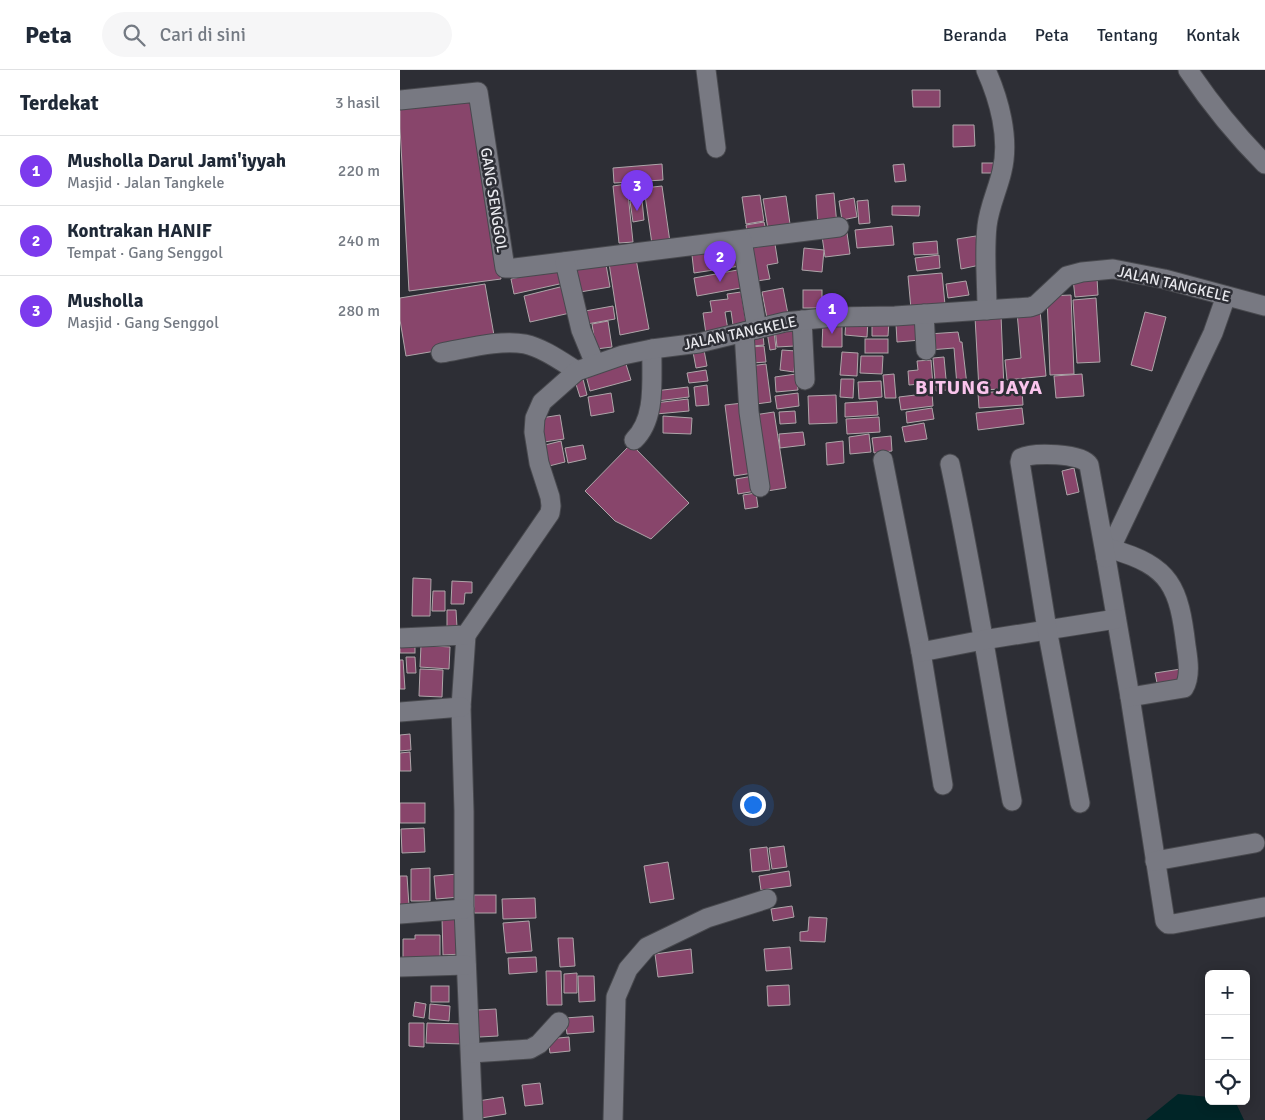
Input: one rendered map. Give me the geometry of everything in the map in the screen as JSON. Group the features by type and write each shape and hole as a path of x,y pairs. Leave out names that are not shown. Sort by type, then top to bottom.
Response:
{"street":[{"path":"706,70 716,148"},
{"path":"986,70 994,90 1002,120 1004,142 1003,169 987,225 987,310"},
{"path":"1188,70 1207,98 1238,137 1265,164"},
{"name":"GANG SENGGOL","path":"400,100 478,92 505,268 839,227"},
{"path":"742,240 750,331 749,412 760,487"},
{"path":"566,262 581,330 595,364"},
{"name":"JALAN TANGKELE","path":"466,635 550,513 550,497 539,463 534,432 535,418 542,402 577,370 623,355 699,343 802,320 987,310 1036,305 1067,276 1098,270 1128,271 1265,306"},
{"path":"1109,553 1213,333 1226,296"},
{"path":"924,314 926,350"},
{"path":"802,320 805,380"},
{"path":"440,353 502,344 525,344 577,370"},
{"path":"634,440 646,424 650,403 652,349"},
{"path":"1080,803 1047,629 1020,462 1021,458 1028,455 1056,455 1080,458 1089,464 1109,553 1116,619 1165,921 1168,924 1264,907"},
{"path":"883,460 921,652 943,785"},
{"path":"950,464 971,565 982,640 1012,801"},
{"path":"1109,553 1127,553 1156,567 1168,578 1176,592 1182,614 1188,660 1188,681 1184,688 1130,697"},
{"path":"921,652 1047,629 1116,619"},
{"path":"400,638 466,635 461,707 464,909 473,1120"},
{"path":"400,712 461,707"},
{"path":"1155,861 1255,842"},
{"path":"613,1120 616,997 628,969 646,947 708,918 767,899"},
{"path":"400,914 464,909"},
{"path":"400,966 466,965"},
{"path":"471,1053 530,1050 539,1044 559,1022"}],"shaded area":[{"path":"1178,1094 1205,1097 1205,1105 1237,1105 1244,1120 1146,1120"}],"building":[{"path":"912,90 940,90 940,107 913,107"},
{"path":"478,92 501,279 409,291 400,100"},
{"path":"953,125 974,125 975,146 953,147"},
{"path":"982,163 995,163 995,173 982,173"},
{"path":"662,164 663,180 614,183 613,168"},
{"path":"904,164 906,181 895,182 893,165"},
{"path":"627,184 633,242 619,243 613,186"},
{"path":"662,186 670,242 652,244 644,188"},
{"path":"834,193 837,225 818,227 816,195"},
{"path":"760,195 764,221 746,224 742,197"},
{"path":"786,196 791,231 769,235 763,199"},
{"path":"854,198 857,217 842,220 839,201"},
{"path":"642,200 644,220 633,222 630,201"},
{"path":"868,200 870,223 859,224 857,201"},
{"path":"892,206 920,206 919,216 892,215"},
{"path":"764,222 767,235 748,238 746,225"},
{"path":"892,226 894,245 857,248 855,230"},
{"path":"847,233 850,254 825,257 822,236"},
{"path":"976,236 980,265 961,269 957,239"},
{"path":"937,241 938,254 914,255 913,243"},
{"path":"775,244 778,263 767,265 770,279 757,281 751,248"},
{"path":"738,248 740,266 694,273 692,255"},
{"path":"804,248 824,250 822,272 802,270"},
{"path":"939,255 940,268 917,271 915,258"},
{"path":"605,259 610,287 574,293 570,265"},
{"path":"636,259 649,329 620,335 609,263"},
{"path":"561,268 564,283 514,294 511,279"},
{"path":"743,269 746,287 697,296 694,278"},
{"path":"942,273 945,305 911,309 908,276"},
{"path":"1097,278 1098,295 1075,297 1073,279"},
{"path":"966,281 969,295 948,298 946,284"},
{"path":"485,284 495,341 406,356 400,320 400,298"},
{"path":"564,286 570,313 530,322 524,296"},
{"path":"783,288 788,314 767,318 762,292"},
{"path":"803,290 822,290 822,308 803,308"},
{"path":"741,292 746,322 733,325 731,311 725,312 728,330 706,334 703,313 712,312 710,301 728,299 727,294"},
{"path":"1071,295 1074,374 1050,375 1047,296"},
{"path":"1096,298 1100,362 1077,363 1073,300"},
{"path":"613,306 615,319 587,324 585,311"},
{"path":"1040,310 1046,376 1007,380 1005,360 1021,358 1017,312"},
{"path":"1145,312 1166,317 1152,371 1131,365"},
{"path":"1001,315 1004,389 979,390 975,317"},
{"path":"846,319 868,320 867,337 845,335"},
{"path":"608,321 612,347 596,349 592,324"},
{"path":"872,321 889,321 888,336 872,336"},
{"path":"823,322 842,322 842,347 822,347"},
{"path":"920,322 921,340 897,342 896,324"},
{"path":"793,326 795,346 777,347 775,328"},
{"path":"774,331 776,349 770,350 767,332"},
{"path":"958,332 960,342 962,342 967,385 957,386 954,348 929,350 928,334"},
{"path":"763,335 764,345 752,346 751,337"},
{"path":"865,339 888,339 888,353 865,353"},
{"path":"764,346 766,362 752,363 750,347"},
{"path":"704,350 707,366 696,368 693,352"},
{"path":"782,350 796,351 794,372 780,370"},
{"path":"842,352 858,353 857,376 840,375"},
{"path":"861,356 883,356 882,374 860,373"},
{"path":"944,357 947,390 936,391 933,358"},
{"path":"931,360 933,386 920,387 920,384 909,385 908,371 918,370 917,361"},
{"path":"625,361 631,380 590,391 585,372"},
{"path":"766,364 771,402 756,404 750,366"},
{"path":"706,370 708,381 689,383 687,373"},
{"path":"796,374 798,390 776,392 775,377"},
{"path":"894,374 896,398 885,398 883,375"},
{"path":"1082,374 1084,396 1056,398 1054,376"},
{"path":"583,379 587,395 580,397 575,381"},
{"path":"841,379 854,379 853,398 840,397"},
{"path":"881,381 882,397 859,399 858,382"},
{"path":"707,385 709,405 696,406 694,387"},
{"path":"688,387 689,397 657,401 655,391"},
{"path":"1022,390 1023,405 979,408 978,393"},
{"path":"611,393 614,412 591,416 588,397"},
{"path":"798,393 799,406 777,409 775,396"},
{"path":"932,393 933,406 901,410 899,397"},
{"path":"836,395 837,423 809,424 808,396"},
{"path":"688,399 689,411 656,414 655,403"},
{"path":"877,401 878,415 845,417 845,403"},
{"path":"743,403 753,473 734,476 725,405"},
{"path":"932,408 934,419 907,423 906,412"},
{"path":"1022,408 1024,424 978,430 976,413"},
{"path":"795,411 796,423 780,424 779,412"},
{"path":"774,412 786,488 767,491 754,415"},
{"path":"560,415 564,439 544,442 541,418"},
{"path":"663,416 692,418 691,434 663,433"},
{"path":"879,417 880,432 847,434 846,419"},
{"path":"924,423 927,439 905,442 902,427"},
{"path":"803,432 805,445 780,448 779,434"},
{"path":"869,434 871,452 850,454 849,437"},
{"path":"891,436 892,451 874,453 872,438"},
{"path":"561,441 565,462 545,467 541,446"},
{"path":"843,441 844,463 827,465 826,443"},
{"path":"631,444 689,503 651,539 615,521 585,491"},
{"path":"583,445 586,459 568,463 565,448"},
{"path":"1074,468 1079,492 1067,495 1062,471"},
{"path":"753,476 756,491 738,494 736,479"},
{"path":"756,493 758,507 745,509 743,495"},
{"path":"413,578 431,579 430,616 412,616"},
{"path":"452,581 472,582 472,593 465,593 464,604 451,604"},
{"path":"433,591 445,591 445,611 432,611"},
{"path":"447,610 456,610 457,627 447,627"},
{"path":"400,641 415,641 415,653 400,653"},
{"path":"421,645 450,647 449,669 420,667"},
{"path":"406,657 415,657 416,673 407,673"},
{"path":"400,660 403,660 405,689 400,689"},
{"path":"420,669 443,670 442,697 419,696"},
{"path":"1181,669 1184,684 1158,688 1155,673"},
{"path":"410,734 411,750 400,751 400,735"},
{"path":"410,752 411,771 400,771 400,753"},
{"path":"400,803 425,803 425,823 400,823"},
{"path":"424,828 425,852 402,853 401,829"},
{"path":"784,846 787,867 772,869 769,848"},
{"path":"767,847 770,870 752,872 750,849"},
{"path":"668,862 674,899 650,903 644,866"},
{"path":"430,868 430,901 411,901 411,869"},
{"path":"789,871 791,886 761,890 759,876"},
{"path":"458,874 460,897 436,899 434,876"},
{"path":"400,876 407,876 409,906 400,907"},
{"path":"474,895 496,895 496,913 474,913"},
{"path":"535,898 536,918 503,919 502,899"},
{"path":"792,906 794,917 773,921 771,909"},
{"path":"809,917 827,918 825,942 800,941 800,932 808,931"},
{"path":"442,918 462,918 463,954 443,955"},
{"path":"529,921 532,951 506,953 503,923"},
{"path":"415,935 440,935 440,959 403,960 403,939 415,939"},
{"path":"558,938 573,938 575,966 560,967"},
{"path":"790,947 792,969 766,971 764,949"},
{"path":"691,949 693,973 658,977 655,954"},
{"path":"536,957 537,972 509,974 508,958"},
{"path":"546,971 561,971 562,1005 547,1005"},
{"path":"577,973 577,993 564,993 564,974"},
{"path":"578,976 594,976 595,1001 579,1002"},
{"path":"789,985 790,1005 768,1006 767,986"},
{"path":"431,986 449,986 449,1002 431,1002"},
{"path":"415,1002 426,1004 424,1018 413,1016"},
{"path":"430,1004 450,1006 449,1021 429,1019"},
{"path":"496,1009 498,1036 479,1037 477,1010"},
{"path":"593,1016 594,1032 567,1034 565,1018"},
{"path":"409,1023 424,1023 424,1047 409,1046"},
{"path":"427,1023 465,1024 464,1044 426,1043"},
{"path":"569,1037 570,1051 550,1053 548,1039"},
{"path":"540,1083 543,1104 525,1106 522,1085"},
{"path":"503,1097 506,1114 481,1118 478,1101"}],"place":[{"name":"Musholla","path":"637,211"},
{"name":"Kontrakan HANIF","path":"720,282"},
{"name":"Musholla Darul Jami'iyyah","path":"832,334"}],"district":[{"name":"BITUNG JAYA","path":"979,387"}]}
